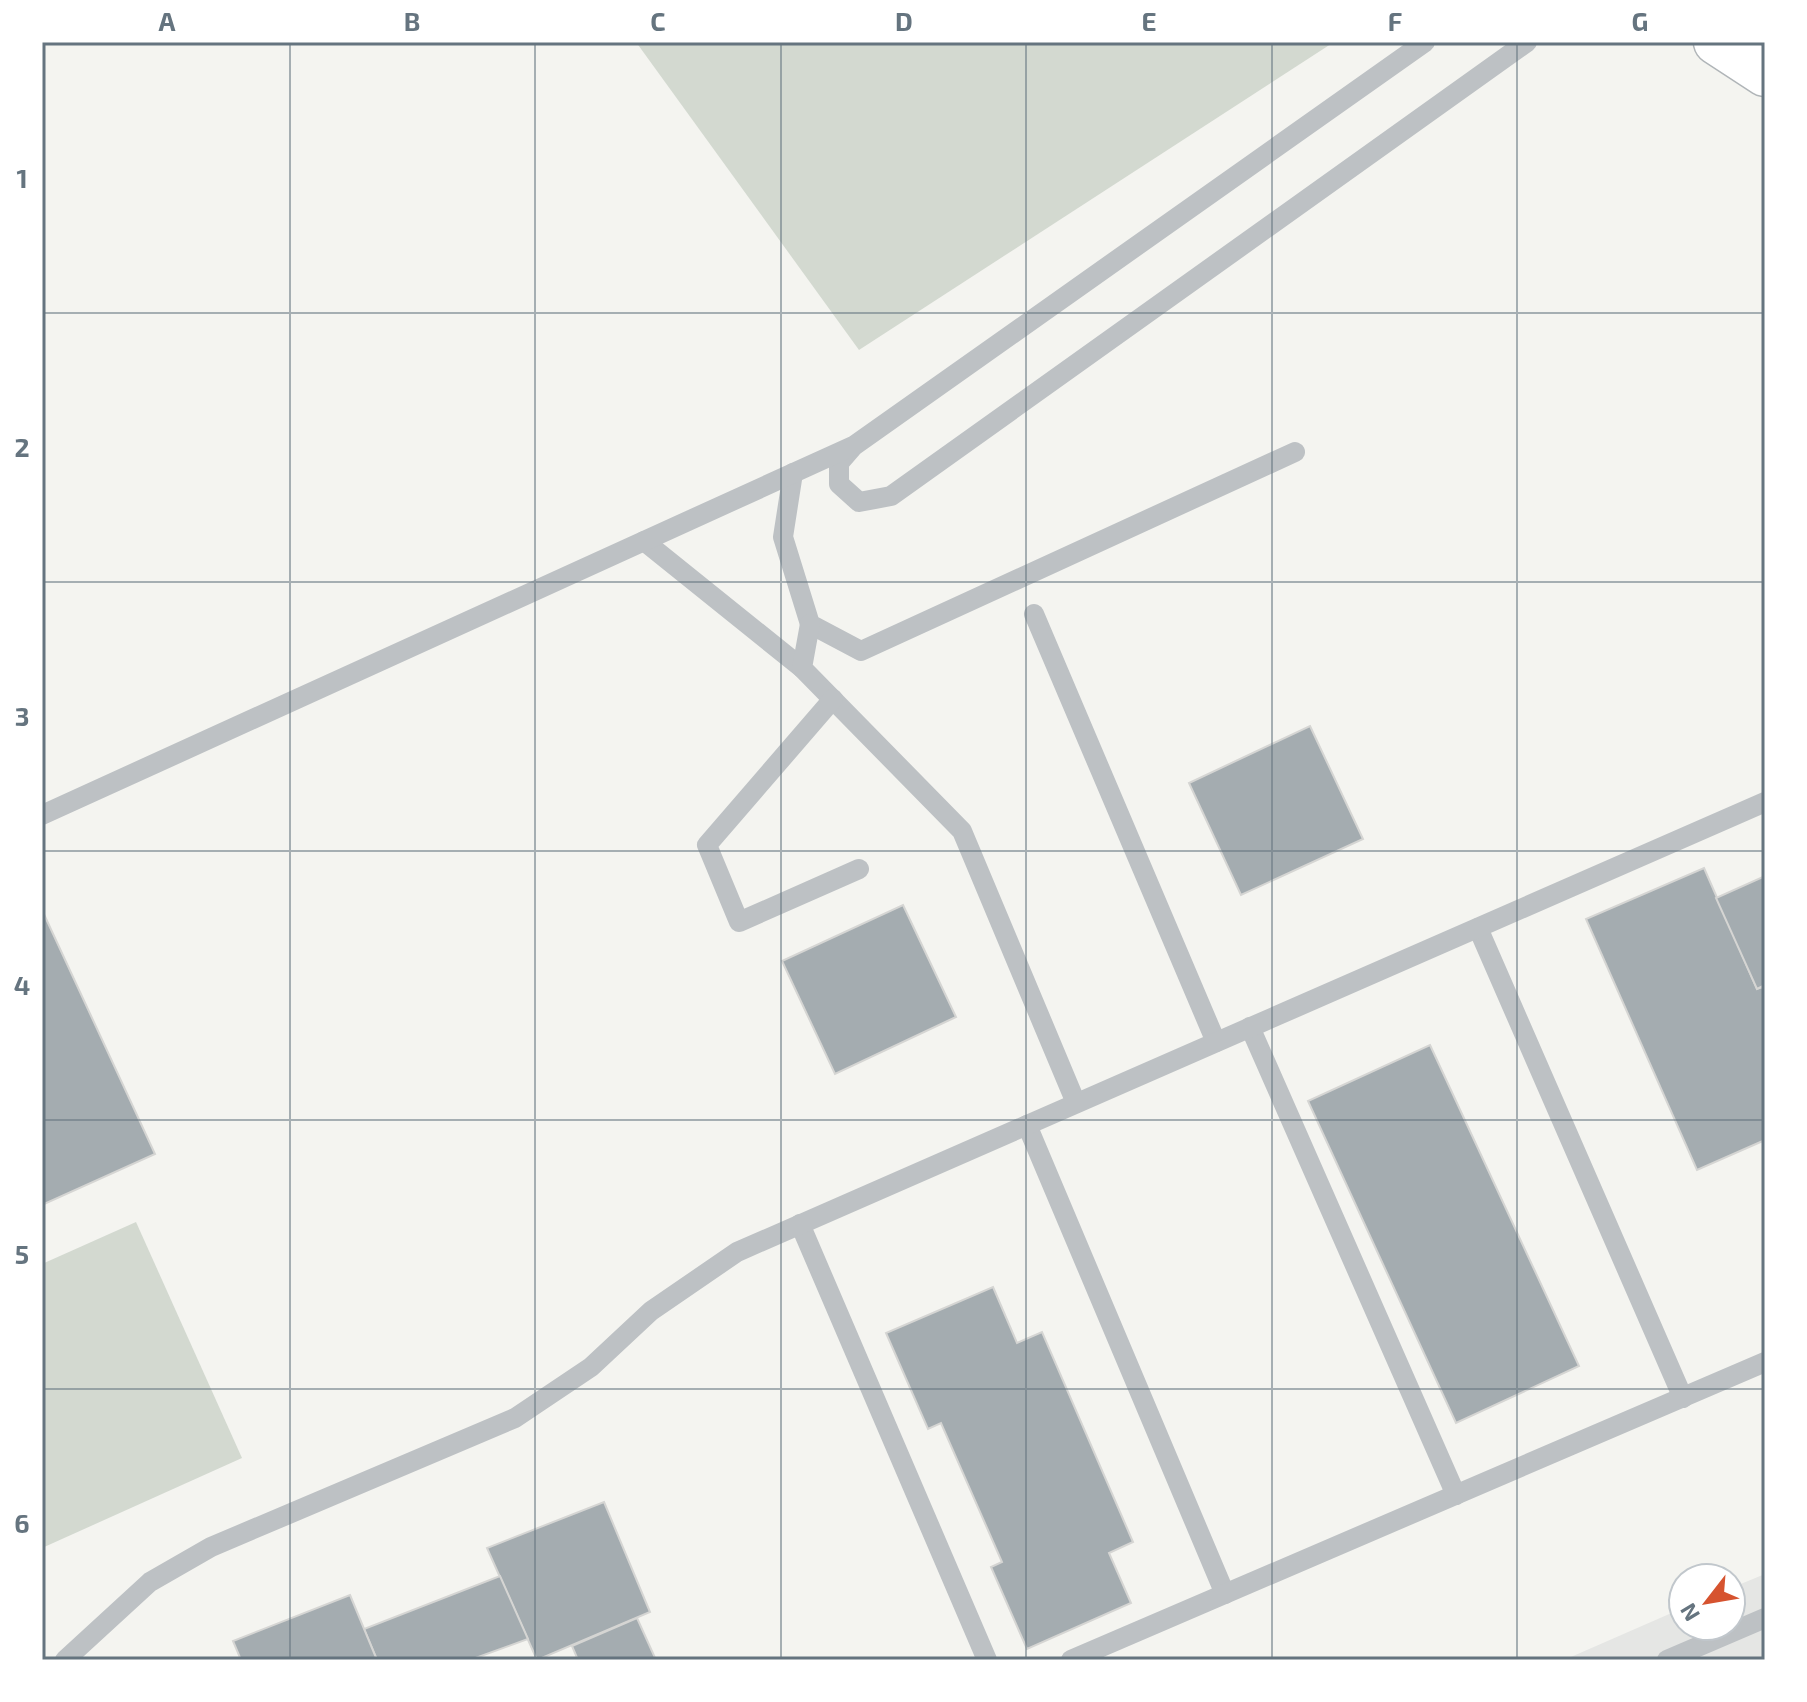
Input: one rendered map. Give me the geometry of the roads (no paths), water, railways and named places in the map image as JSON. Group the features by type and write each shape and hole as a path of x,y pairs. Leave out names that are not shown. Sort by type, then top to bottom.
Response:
{"main road":[{"path":"1716,42 1765,74"}],"lane":[{"path":"42,815 855,445 1425,42"},
{"path":"855,445 839,463 839,484 859,502 891,496 1527,42"},
{"path":"810,624 861,651 1295,452"},
{"path":"793,473 783,537 810,624 802,668"},
{"path":"644,541 802,668 962,831 1076,1103"},
{"path":"1034,614 1216,1042"},
{"path":"833,699 707,845 739,922 859,869"},
{"path":"65,1660 150,1582 211,1547 515,1418 591,1367 651,1311 737,1252 1765,802"},
{"path":"1478,928 1683,1398"},
{"path":"1250,1027 1456,1495"},
{"path":"1027,1125 1225,1594"},
{"path":"800,1224 987,1660"},
{"path":"1071,1660 1765,1362"},
{"path":"1667,1660 1765,1618"}]}
